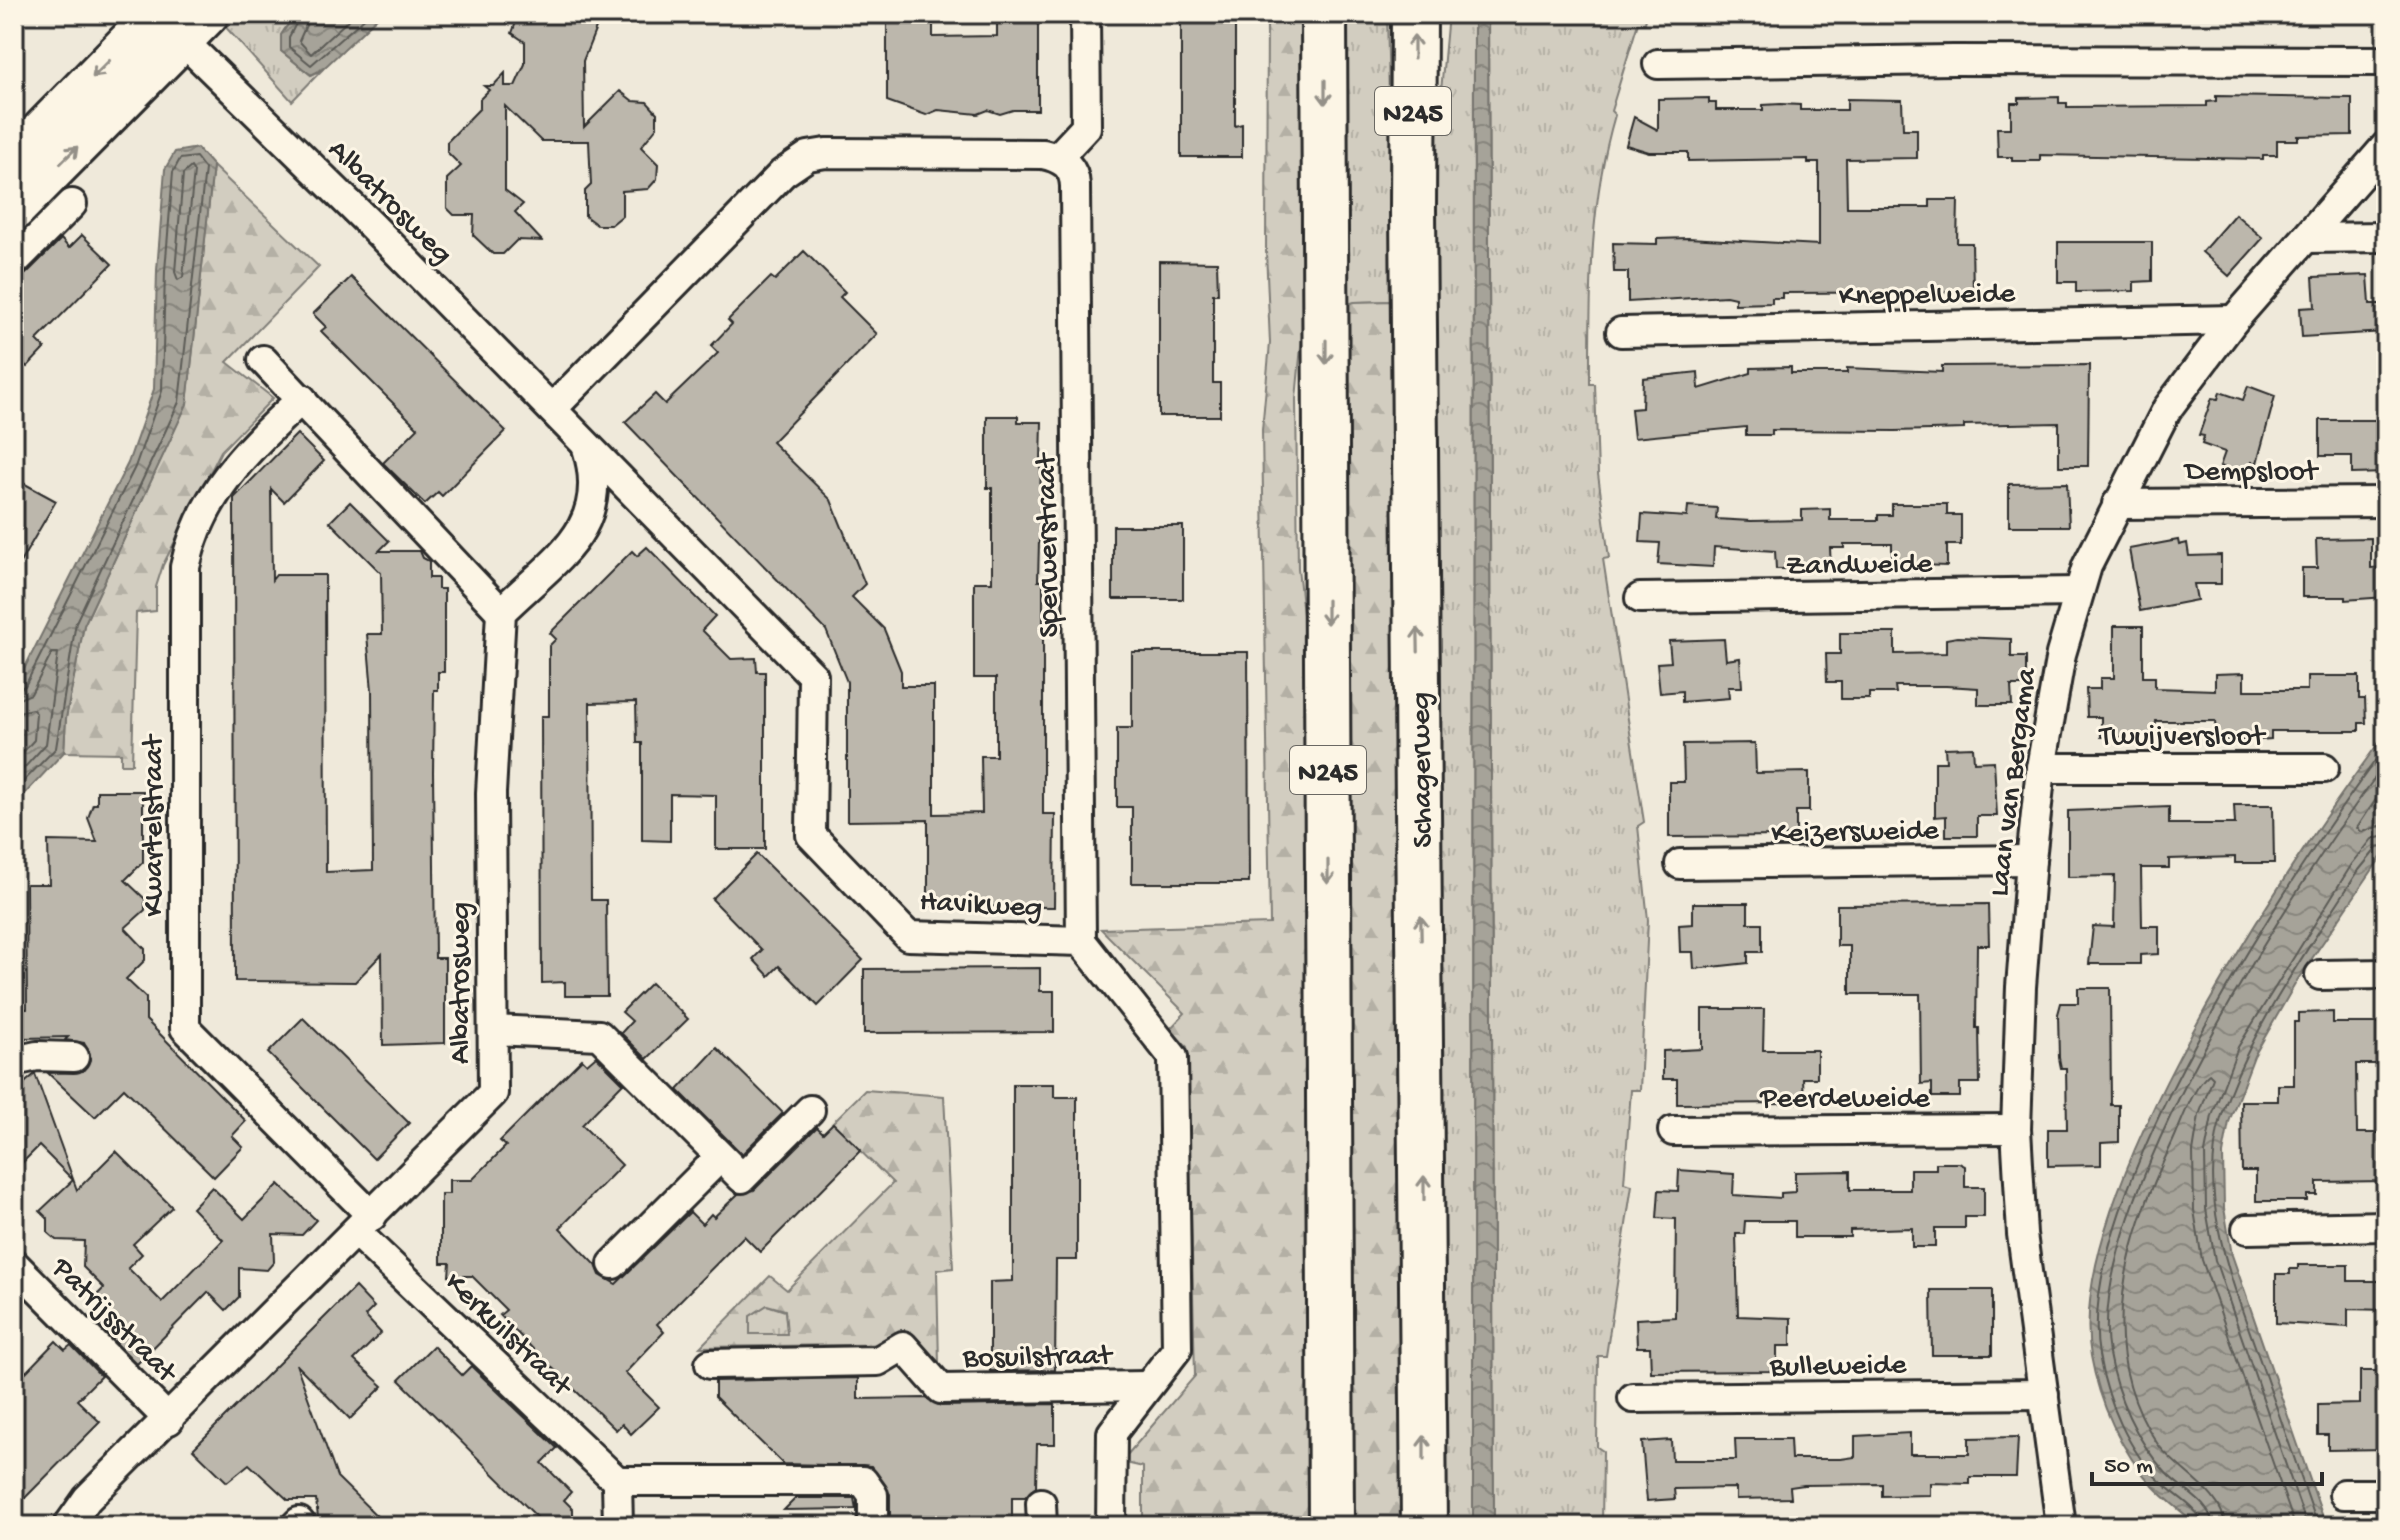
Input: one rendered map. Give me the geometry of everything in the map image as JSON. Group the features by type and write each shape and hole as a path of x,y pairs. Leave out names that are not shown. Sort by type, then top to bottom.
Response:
{"main road":[{"name":"N245","path":"1324,14 1331,1526"},
{"name":"Schagerweg","path":"1414,14 1424,1526"}],"street":[{"path":"552,409 793,164 826,153 1043,154 1058,157 1086,127 1085,14"},
{"path":"14,159 176,21"},
{"path":"14,210 176,21"},
{"name":"Albatrosweg","path":"176,21 552,409"},
{"path":"1658,64 1954,60 2386,61"},
{"name":"Laan van Bergama","path":"2061,1526 2022,1234 2016,1129 2021,987 2031,860 2041,768 2061,654 2087,566 2167,409 2234,320 2386,146"},
{"name":"Sperwerstraat","path":"1058,157 1074,175 1075,186 1081,941"},
{"path":"14,262 72,204"},
{"path":"2306,238 2386,237"},
{"name":"Kneppelweide","path":"1621,332 2234,320"},
{"path":"263,360 501,612 586,525 596,486 587,448"},
{"name":"Kwartelstraat","path":"302,399 268,430 220,486 191,536 185,567 185,1028 365,1224"},
{"name":"Havikweg","path":"552,409 813,676 811,835 908,936 1081,941 1173,1057 1177,1349 1112,1433 1111,1526"},
{"name":"Dempsloot","path":"2117,504 2386,502"},
{"name":"Zandweide","path":"1640,598 2079,592"},
{"name":"Albatrosweg","path":"68,1526 87,1499 493,1093 491,793 501,612"},
{"name":"Twuijversloot","path":"2041,768 2324,768"},
{"name":"Keizersweide","path":"1680,864 2031,860"},
{"path":"2320,975 2386,974"},
{"path":"493,1030 599,1035 742,1178 810,1110"},
{"path":"14,1061 37,1056 74,1057"},
{"name":"Peerdeweide","path":"1673,1131 2016,1129"},
{"path":"613,1264 720,1157"},
{"name":"Kerkuilstraat","path":"365,1224 617,1481"},
{"path":"2247,1229 2386,1226"},
{"name":"Patrijsstraat","path":"14,1264 169,1420"},
{"name":"Bosuilstraat","path":"710,1364 878,1361 903,1346 941,1389 1147,1386"},
{"name":"Bulleweide","path":"1633,1398 2044,1394"},
{"path":"618,1526 617,1481 863,1481 873,1495 873,1526"},
{"path":"2344,1494 2386,1494"},
{"path":"295,1526 299,1522 302,1526"}],"green space":[{"path":"231,14 295,14 281,35 281,51 311,75 323,69 292,101 222,23"},
{"path":"1267,14 1308,14 1310,252 1296,399 1298,568 1311,689 1313,1526 1143,1526 1143,1467 1121,1462 1195,1376 1187,1047 1170,1029 1185,1013 1101,929 1270,924 1262,430 1270,343 1266,251"},
{"path":"1340,14 1387,14 1394,301 1355,302 1341,306"},
{"path":"1448,14 1474,14 1473,1526 1441,1526 1435,158"},
{"path":"1488,14 1647,14 1645,23 1638,23 1611,111 1615,115 1600,182 1591,282 1590,384 1595,384 1598,474 1609,558 1603,559 1644,822 1638,826 1648,920 1640,1090 1631,1090 1624,1183 1632,1185 1606,1356 1598,1356 1597,1447 1603,1451 1602,1526 1494,1526"},
{"path":"213,166 319,267 227,362 273,398 221,451 163,565 156,587 156,611 136,613 132,764 121,764 121,753 64,752 66,718 84,625 187,403"},
{"path":"1394,301 1403,1526 1352,1526 1341,306 1355,302"},
{"path":"865,1090 944,1096 953,1268 937,1270 939,1365 919,1344 700,1347 770,1276 787,1290 893,1183 832,1123","holes":["767,1305 785,1310 787,1334 750,1334 750,1316"]},
{"path":"767,1305 785,1311 788,1335 750,1335 750,1316"}],"water":[{"path":"295,14 381,14 323,69 311,75 281,51 281,35"},
{"path":"1474,14 1488,14 1494,1526 1473,1526"},
{"path":"197,148 213,166 187,404 84,625 66,718 64,752 21,798 14,800 14,689 128,463 154,389 157,270 165,169 175,152"},
{"path":"2386,733 2386,850 2298,979 2254,1056 2229,1122 2223,1154 2224,1208 2232,1255 2326,1526 2198,1526 2141,1472 2113,1425 2091,1356 2091,1289 2112,1210 2147,1123 2192,1033 2243,944 2296,861"}],"building":[{"path":"519,14 576,14 596,28 583,61 584,127 620,91 633,101 647,102 657,113 657,127 641,147 658,164 657,179 648,189 622,191 622,216 611,225 597,225 585,216 585,191 591,185 589,141 541,141 505,106 505,190 523,204 515,212 542,241 517,240 503,254 493,254 473,235 474,215 454,215 447,208 447,179 461,166 447,152 447,142 480,108 480,99 489,90 484,86 493,86 505,73 505,86 515,86 525,64 525,42 512,33"},
{"path":"933,14 933,37 997,36 997,14 1038,14 1038,110 1013,110 1000,114 988,110 978,114 938,110 926,115 887,101 887,16"},
{"path":"1181,14 1235,14 1235,126 1242,124 1242,157 1181,157"},
{"path":"2216,96 2352,98 2352,135 2298,136 2298,140 2277,140 2277,155 2263,155 2263,159 2040,155 2040,161 2012,161 2012,157 1998,157 1997,128 2011,128 2011,103 2019,103 2019,98 2059,97 2059,103 2067,103 2067,107 2207,106 2207,102 2216,101"},
{"path":"1709,98 1709,103 1716,103 1716,110 1763,110 1763,105 1781,104 1800,105 1800,110 1847,110 1847,99 1902,100 1903,129 1917,129 1917,158 1846,159 1847,207 1930,207 1930,200 1958,200 1957,243 1972,243 1973,292 1782,293 1782,298 1772,298 1772,303 1735,304 1735,298 1726,296 1628,302 1628,272 1614,272 1613,243 1657,244 1657,239 1688,238 1819,245 1819,163 1808,163 1808,159 1688,161 1688,152 1649,152 1626,145 1634,117 1658,130 1658,99"},
{"path":"2235,214 2263,238 2229,276 2202,252"},
{"path":"82,235 112,264 37,340 45,348 27,367 19,359 14,364 14,279 26,274 61,239 69,248"},
{"path":"2058,242 2152,242 2152,281 2134,282 2134,291 2076,292 2076,282 2058,282"},
{"path":"804,251 845,292 840,297 877,334 772,442 831,500 865,584 852,597 884,629 901,671 901,686 934,686 934,814 982,813 981,756 996,756 996,678 974,678 974,582 992,582 992,488 987,488 987,416 1018,416 1018,422 1042,422 1038,581 1043,581 1043,814 1055,814 1054,907 928,906 928,820 847,821 847,682 826,630 625,422 655,394 665,404 718,353 711,346 732,324 728,320 771,277 775,280"},
{"path":"1159,261 1217,262 1218,294 1213,294 1213,383 1220,383 1220,416 1159,416"},
{"path":"2368,275 2370,304 2384,304 2385,332 2302,337 2300,308 2315,307 2313,277"},
{"path":"351,277 506,431 442,496 438,492 425,504 383,463 418,428 321,331 326,327 313,314"},
{"path":"2089,365 2088,466 2059,466 2059,423 1964,425 1964,429 1895,431 1772,430 1772,435 1746,435 1746,427 1634,438 1631,409 1642,408 1643,378 1698,372 1699,389 1751,373 1751,368 1791,367 1791,373 1847,373 1847,368 1942,372 1942,366"},
{"path":"2248,386 2275,396 2257,463 2252,462 2248,475 2220,466 2225,452 2202,444 2204,436 2199,435 2212,398 2218,399 2220,392 2243,400"},
{"path":"2320,420 2386,420 2386,473 2352,474 2352,456 2320,456"},
{"path":"297,434 324,461 284,502 271,489 272,580 276,575 325,575 326,872 373,870 372,691 367,634 382,634 381,573 330,522 350,502 389,541 379,551 420,551 423,558 429,561 429,578 438,578 438,589 444,589 444,672 438,672 438,690 434,690 433,772 435,958 445,958 445,1043 383,1045 382,954 355,982 235,981 234,498"},
{"path":"14,478 56,501 14,573"},
{"path":"2067,483 2069,526 2009,526 2009,484"},
{"path":"1892,504 1947,504 1947,515 1961,515 1961,545 1947,545 1947,566 1892,564 1892,544 1844,544 1844,548 1830,548 1831,569 1776,569 1775,551 1714,547 1713,567 1658,564 1660,543 1640,542 1642,514 1687,517 1688,506 1717,508 1716,519 1802,520 1802,510 1830,509 1830,520 1878,520 1878,515 1892,515"},
{"path":"1113,526 1183,526 1183,599 1113,599"},
{"path":"2371,538 2371,568 2385,567 2386,597 2345,600 2345,597 2302,597 2302,568 2317,568 2316,539"},
{"path":"2178,540 2179,545 2187,543 2189,556 2221,555 2221,584 2194,584 2197,600 2140,611 2129,549"},
{"path":"647,547 715,616 702,630 731,659 756,658 757,672 765,672 765,849 716,849 716,795 670,794 670,841 642,840 642,743 637,743 636,702 590,703 591,900 606,900 607,996 565,996 565,982 542,983 541,716 549,716 549,646 556,639 550,633 632,551 637,556"},
{"path":"2114,626 2143,626 2143,677 2155,677 2155,688 2215,690 2215,674 2244,673 2244,690 2307,690 2307,676 2359,676 2359,699 2365,699 2366,723 2359,723 2359,731 2271,731 2271,739 2244,741 2216,740 2215,721 2156,721 2155,737 2101,737 2101,717 2087,717 2086,689 2100,689 2100,678 2114,678"},
{"path":"1840,633 1895,633 1895,654 1946,653 1946,639 1957,637 2011,639 2011,657 2026,657 2026,686 2011,686 2012,705 1978,705 1978,688 1946,686 1895,686 1896,693 1869,693 1869,699 1841,699 1841,682 1827,682 1826,654 1840,654"},
{"path":"1724,639 1726,660 1740,658 1742,687 1728,687 1729,698 1682,702 1682,691 1660,693 1657,663 1671,662 1669,641"},
{"path":"1132,652 1248,652 1249,883 1132,883 1132,807 1117,807 1117,728 1132,728"},
{"path":"1755,743 1756,773 1809,772 1809,811 1796,811 1796,836 1669,837 1669,782 1684,782 1683,744"},
{"path":"1973,747 1974,762 1994,761 1997,816 1977,816 1977,836 1946,836 1946,816 1935,817 1935,762 1946,762 1945,748"},
{"path":"97,791 143,791 143,862 125,880 145,899 145,910 125,928 145,949 145,960 126,979 146,998 146,1020 246,1121 232,1136 243,1147 214,1177 124,1088 95,1117 48,1073 83,1071 91,1058 84,1043 65,1040 68,1037 23,1038 22,1009 27,1009 26,884 49,884 48,841 97,842 88,818 93,804 97,804"},
{"path":"2234,805 2273,805 2274,863 2235,863 2235,857 2169,859 2169,868 2141,868 2142,926 2159,926 2159,954 2140,955 2140,964 2089,964 2093,926 2114,927 2115,876 2068,877 2068,811 2169,807 2169,824 2235,824"},
{"path":"757,854 863,960 818,1006 779,966 769,976 753,959 762,950 712,899"},
{"path":"1693,903 1748,903 1748,923 1762,923 1762,952 1748,952 1748,963 1694,969 1693,952 1680,952 1679,925 1693,924"},
{"path":"1988,904 1989,945 1977,945 1976,1028 1979,1028 1980,1083 1960,1083 1960,1097 1932,1097 1932,1083 1921,1084 1920,994 1850,994 1850,946 1837,946 1837,905"},
{"path":"1040,968 1040,991 1054,991 1054,1032 864,1033 864,969"},
{"path":"651,983 688,1019 647,1059 621,1033 632,1021 622,1012"},
{"path":"2078,988 2110,988 2111,1105 2119,1105 2119,1142 2101,1143 2101,1165 2048,1166 2048,1129 2067,1129 2066,1068 2061,1068 2059,1058 2058,1014 2061,1003 2078,1003"},
{"path":"1702,1009 1764,1009 1763,1050 1817,1050 1817,1078 1803,1078 1804,1103 1677,1104 1677,1079 1663,1079 1663,1051 1702,1049"},
{"path":"2333,1012 2333,1023 2386,1023 2386,1064 2356,1064 2357,1133 2386,1133 2386,1181 2317,1182 2317,1195 2307,1195 2307,1201 2256,1201 2256,1171 2242,1171 2241,1101 2278,1101 2278,1085 2294,1085 2294,1022 2298,1022 2298,1013"},
{"path":"303,1018 409,1123 374,1159 268,1053"},
{"path":"717,1048 783,1113 742,1154 678,1090"},
{"path":"596,1056 623,1083 582,1125 622,1165 560,1228 596,1265 600,1275 616,1284 690,1212 702,1224 711,1214 714,1217 738,1194 754,1190 817,1127 823,1133 833,1123 861,1150 760,1252 744,1236 657,1324 664,1332 625,1373 659,1407 631,1434 622,1424 616,1430 532,1348 500,1315 506,1310 472,1276 449,1276 450,1263 441,1263 441,1194 449,1194 449,1180 472,1180 506,1146 500,1141 582,1059 587,1064"},
{"path":"35,1074 77,1190 116,1151 172,1207 133,1244 142,1254 128,1268 162,1302 223,1240 192,1208 212,1187 244,1219 279,1184 316,1220 302,1235 273,1234 274,1262 267,1270 239,1268 239,1297 226,1310 208,1292 137,1364 94,1321 107,1308 96,1296 104,1288 83,1267 84,1241 56,1240 48,1233 48,1219 40,1211 73,1180 39,1146 14,1171 14,1092"},
{"path":"1013,1084 1054,1084 1054,1097 1077,1097 1077,1260 1056,1260 1055,1370 990,1371 990,1282 1013,1281"},
{"path":"1936,1163 1965,1166 1965,1187 1984,1187 1984,1217 1965,1217 1965,1228 1935,1228 1935,1247 1912,1247 1912,1228 1850,1230 1850,1237 1795,1237 1795,1221 1745,1221 1744,1234 1736,1234 1738,1316 1791,1318 1791,1346 1777,1346 1777,1371 1651,1372 1650,1347 1637,1347 1636,1319 1675,1317 1676,1219 1657,1218 1659,1190 1678,1191 1679,1170 1734,1174 1733,1195 1781,1198 1781,1193 1795,1192 1795,1172 1850,1171 1850,1190 1910,1190 1910,1169 1936,1169"},
{"path":"2298,1265 2348,1265 2348,1281 2386,1281 2386,1310 2348,1309 2348,1327 2276,1323 2276,1274 2290,1274 2290,1269 2298,1269"},
{"path":"355,1287 374,1307 365,1316 381,1333 354,1360 383,1386 350,1419 296,1364 337,1477 387,1526 319,1526 316,1500 288,1500 249,1464 227,1482 193,1449"},
{"path":"1931,1290 1992,1290 1992,1355 1932,1355"},
{"path":"56,1341 65,1350 71,1345 101,1376 77,1400 100,1422 14,1509 14,1360 26,1372"},
{"path":"433,1346 462,1375 471,1366 557,1448 542,1463 571,1492 564,1500 573,1509 573,1526 546,1526 399,1380"},
{"path":"2360,1371 2386,1371 2386,1449 2328,1450 2328,1435 2318,1435 2318,1405 2360,1404"},
{"path":"858,1378 858,1399 926,1398 941,1406 1055,1404 1055,1444 1037,1444 1036,1487 1025,1497 1012,1497 1012,1526 890,1526 890,1494 871,1466 783,1464 715,1397 715,1381"},
{"path":"1910,1433 1910,1454 1969,1454 1969,1438 2018,1437 2016,1477 1970,1477 1970,1484 1930,1483 1930,1495 1882,1496 1882,1484 1804,1485 1790,1487 1791,1498 1736,1499 1736,1488 1674,1489 1675,1499 1647,1501 1642,1442 1671,1440 1672,1460 1736,1460 1735,1439 1790,1439 1791,1459 1841,1459 1855,1457 1855,1436"},
{"path":"796,1498 854,1498 856,1509 784,1510"}]}
